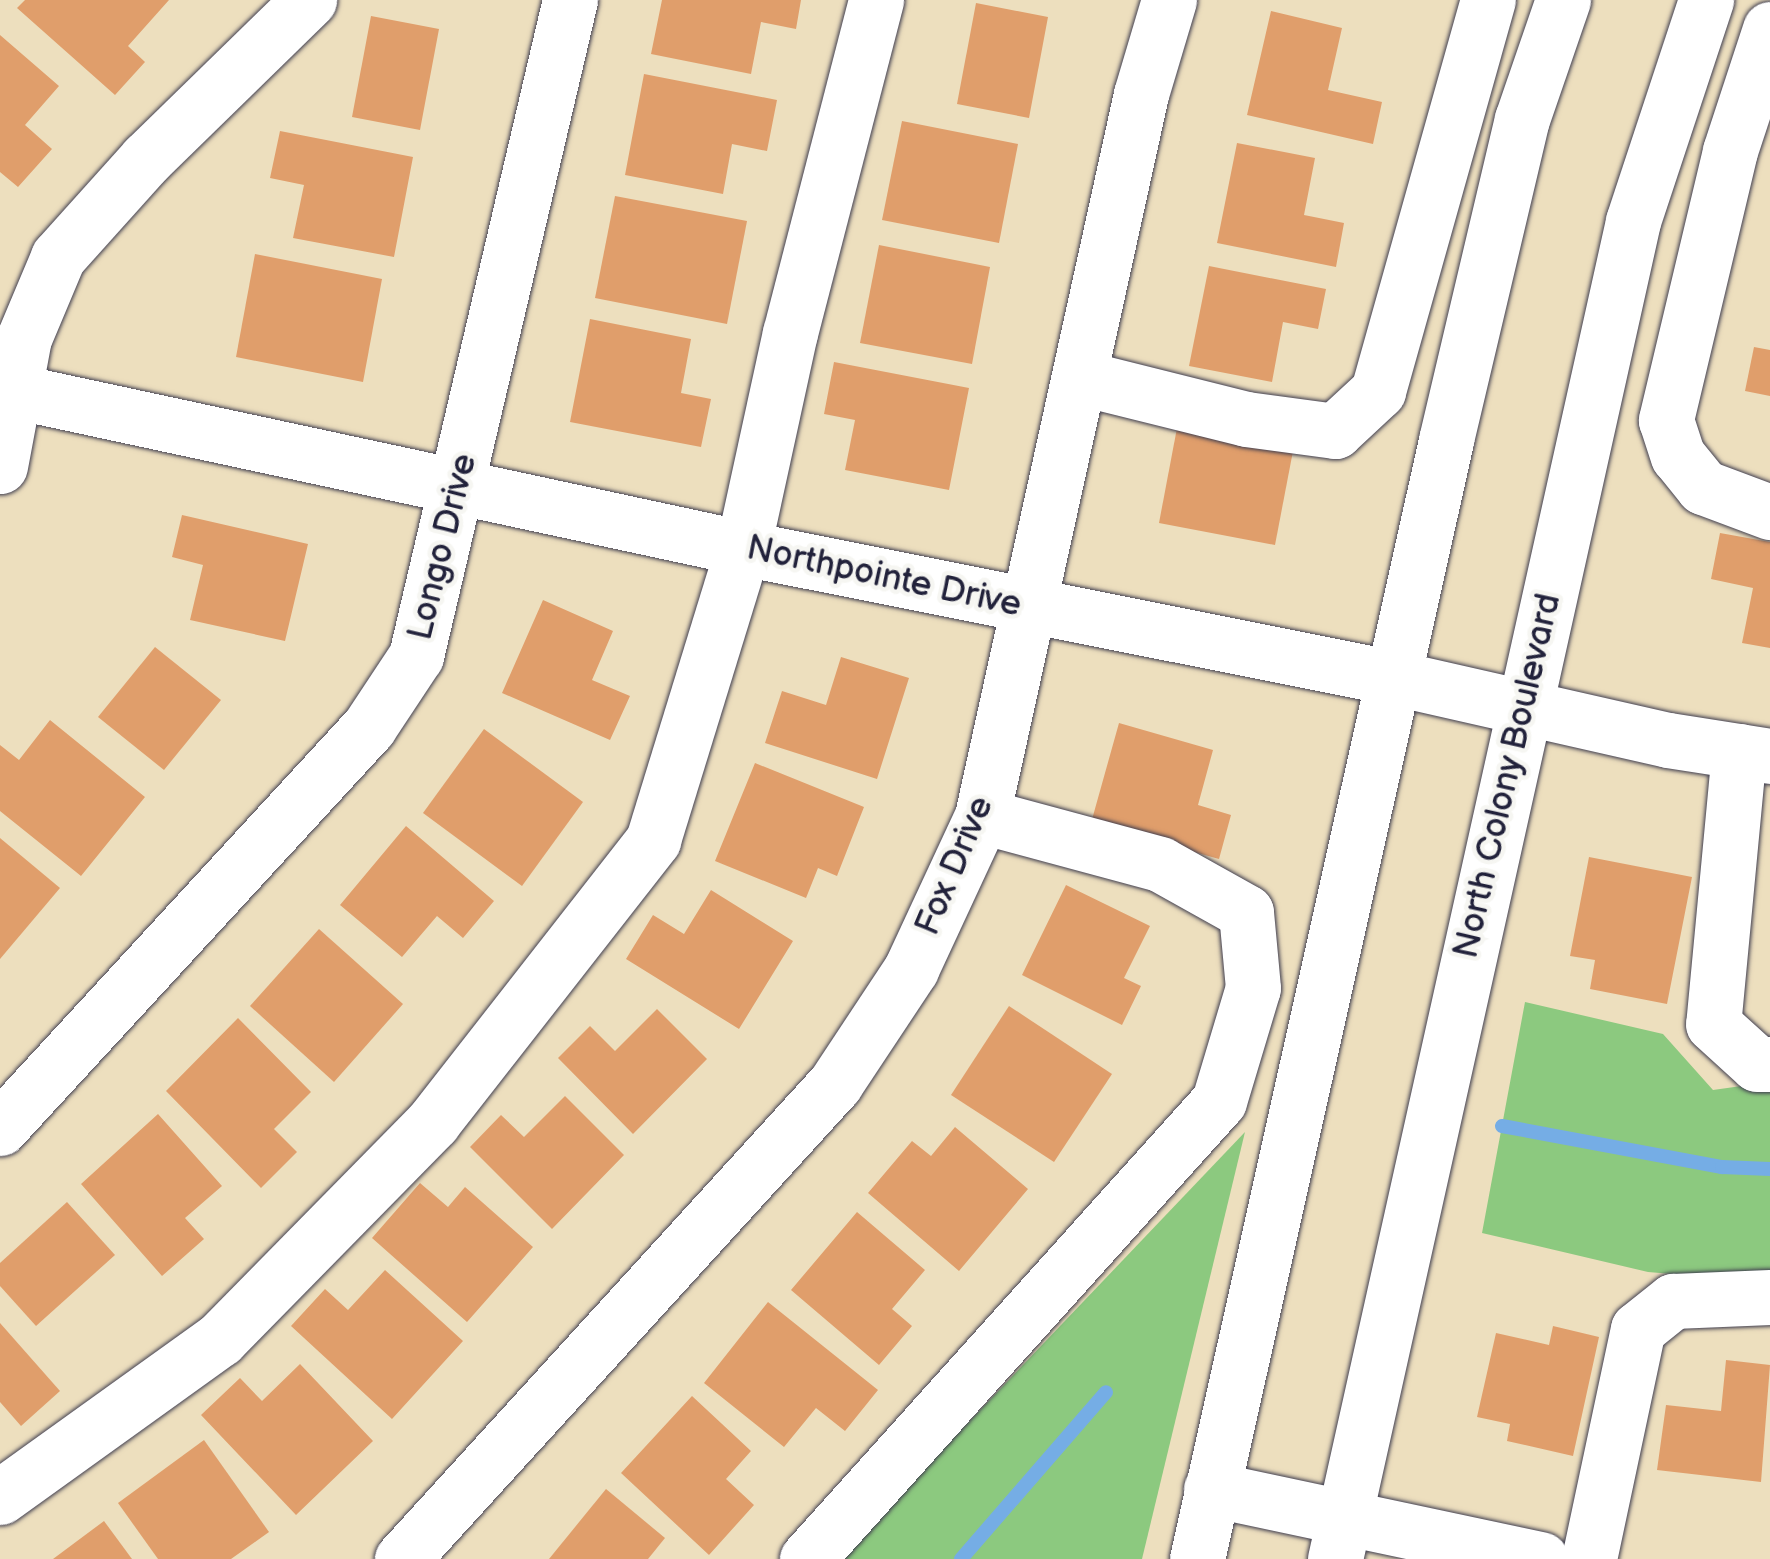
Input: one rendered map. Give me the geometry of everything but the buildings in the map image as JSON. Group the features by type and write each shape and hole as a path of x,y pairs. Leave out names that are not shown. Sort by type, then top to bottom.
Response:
{"street":[{"path":"0,466 6,389 58,257 146,159 309,0"},
{"name":"Longo Drive","path":"0,1128 369,726 416,656 460,486 570,0"},
{"path":"0,1496 220,1338 433,1122 652,840 743,548 790,333 876,0"},
{"name":"Fox Drive","path":"402,1559 835,1084 911,970 982,816 1032,608 1140,94 1168,0"},
{"path":"1082,378 1246,419 1334,431 1378,391 1488,0"},
{"path":"1196,1559 1522,118 1563,0"},
{"name":"North Colony Boulevard","path":"1340,1538 1633,221 1706,0"},
{"path":"1770,29 1730,150 1666,420 1678,456 1703,487 1770,512"},
{"name":"Northpointe Drive","path":"6,389 743,548 1755,753"},
{"path":"1755,753 1714,1024 1757,1064 1770,1064"},
{"path":"808,1559 1219,1101 1252,988 1246,912 1160,864 982,816"},
{"path":"1590,1559 1638,1329 1674,1300 1770,1297"},
{"path":"1212,1489 1340,1538 1541,1559"}],"green space":[{"path":"1525,1002 1663,1034 1713,1090 1770,1082 1770,1282 1648,1272 1482,1233"},
{"path":"1245,1132 1142,1559 838,1559"}],"waterway":[{"path":"1502,1126 1722,1167 1770,1169"},
{"path":"961,1559 1106,1392"}]}
